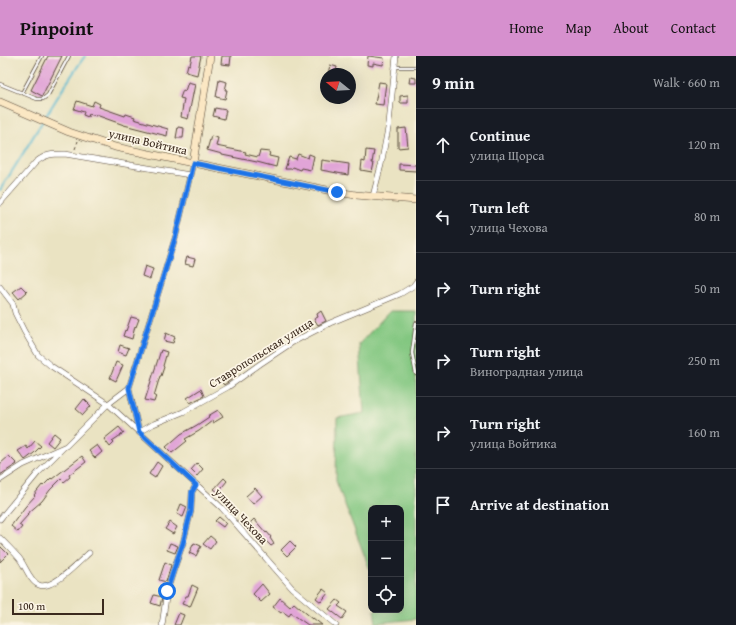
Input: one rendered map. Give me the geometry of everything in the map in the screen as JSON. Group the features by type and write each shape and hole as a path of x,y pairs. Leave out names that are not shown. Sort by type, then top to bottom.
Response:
{"main road":[{"path":"193,163 210,56"},
{"name":"улица Войтика","path":"0,102 69,132 115,147 356,195 416,200"}],"street":[{"path":"373,196 382,165 389,123 396,56"},
{"path":"0,203 36,162 43,156 52,154 65,154 190,175"},
{"path":"139,432 129,388 176,235 193,163"},
{"name":"Ставропольская улица","path":"139,432 151,425 184,412 228,387 293,342 330,322 400,294 413,286 416,282"},
{"name":"улица Чехова","path":"0,287 13,304 15,313 38,354 51,366 108,404 139,432 222,508 292,588 336,625"},
{"path":"0,519 38,473 108,404 129,388"},
{"path":"0,480 23,465 66,446"},
{"path":"162,625 167,591 183,543 191,511 192,492 196,485"},
{"path":"0,538 20,558 34,581 39,586 45,586 64,576 90,553"}],"lane":[{"path":"22,93 42,56"},
{"path":"0,84 37,99 43,99 48,95 69,56"},
{"path":"395,67 416,67"},
{"path":"416,323 412,353 416,374"}],"path":[{"path":"73,156 80,136"}],"green space":[{"path":"390,311 416,311 416,619 376,623 374,613 404,613 404,505 368,505 368,565 336,481 337,418 364,413 359,344"}],"building":[{"path":"48,56 62,56 42,96 31,90"},
{"path":"192,56 201,56 197,75 186,72 188,64 190,65"},
{"path":"222,56 231,56 230,65 221,64"},
{"path":"368,56 384,58 383,65 373,63 373,66 367,65"},
{"path":"330,65 337,67 337,68 329,68"},
{"path":"410,77 416,78 416,83 409,83"},
{"path":"219,80 227,82 225,99 216,97"},
{"path":"188,82 195,84 188,119 181,117 184,99 180,98 183,90 185,91"},
{"path":"379,82 386,83 383,105 375,104"},
{"path":"408,95 408,103 400,103 400,96"},
{"path":"77,101 92,106 94,101 100,104 99,107 125,116 126,114 135,117 134,119 168,129 167,136 124,125 96,115 89,114 88,117 83,115 84,112 74,109"},
{"path":"215,108 226,110 224,119 213,116"},
{"path":"178,127 184,128 183,138 176,138"},
{"path":"406,128 408,147 398,148 398,129"},
{"path":"211,136 218,138 216,146 246,152 245,154 258,157 260,151 270,152 269,156 278,158 276,167 222,155 207,150"},
{"path":"366,150 374,151 372,172 361,170 362,161 365,162"},
{"path":"298,154 308,158 309,154 314,156 311,170 301,168 300,170 292,167 291,169 285,169 289,157 296,159"},
{"path":"322,160 349,164 348,175 321,170"},
{"path":"399,164 416,165 416,171 399,170"},
{"path":"187,257 195,259 193,266 185,264"},
{"path":"145,266 153,269 150,279 142,276"},
{"path":"21,286 27,292 19,299 13,292"},
{"path":"321,311 326,321 318,325 314,319 318,317 317,314"},
{"path":"131,317 139,319 136,327 135,326 132,339 123,336"},
{"path":"166,333 175,337 173,343 164,341"},
{"path":"120,345 129,348 126,355 118,352"},
{"path":"161,350 167,352 164,367 154,396 156,396 154,402 145,400"},
{"path":"116,362 123,365 116,381 110,378"},
{"path":"228,374 232,379 224,385 220,380"},
{"path":"201,389 204,396 190,403 187,398"},
{"path":"84,399 91,406 83,415 76,409"},
{"path":"218,410 223,417 213,423 212,421 185,439 187,441 172,453 166,447 181,434"},
{"path":"119,427 124,433 112,441 114,443 110,447 104,439"},
{"path":"54,433 60,438 53,447 47,442"},
{"path":"35,441 41,446 25,460 18,451 26,446 28,449"},
{"path":"97,445 102,452 95,458 89,451"},
{"path":"9,456 17,464 0,475 0,464"},
{"path":"82,456 86,462 69,475 70,477 64,482 61,479 50,490 42,501 27,514 28,515 19,525 22,527 18,532 11,526 42,485 43,486 51,478 52,479"},
{"path":"157,462 162,466 155,478 149,474"},
{"path":"197,463 203,469 197,476 191,470"},
{"path":"224,478 227,481 218,492 214,489"},
{"path":"255,488 262,496 253,504 246,496"},
{"path":"181,504 187,507 183,517 177,514"},
{"path":"219,517 226,523 223,527 215,521"},
{"path":"254,519 271,537 270,538 274,544 271,546 250,523"},
{"path":"170,522 177,527 173,534 165,529"},
{"path":"210,536 216,541 210,549 203,544"},
{"path":"290,541 296,547 287,556 281,550"},
{"path":"170,543 178,546 175,553 167,550"},
{"path":"194,543 201,546 196,556 189,553"},
{"path":"0,546 8,554 0,562"},
{"path":"165,562 171,565 166,582 159,580"},
{"path":"262,584 270,594 261,602 253,594"},
{"path":"192,585 198,588 190,607 182,604 186,596 188,596"},
{"path":"323,589 328,593 321,602 316,598"},
{"path":"154,595 162,597 160,606 151,603"},
{"path":"280,598 290,607 294,603 322,625 308,625 291,613 289,616 282,611 281,613 273,607"},
{"path":"337,600 341,603 338,606 347,612 342,619 329,609"},
{"path":"179,613 184,615 180,625 174,625"}],"waterway":[{"path":"0,190 85,56"}],"route":[{"path":"167,591 183,543 191,511 192,492 196,485 139,432 129,388 176,235 193,163 337,192"}]}
